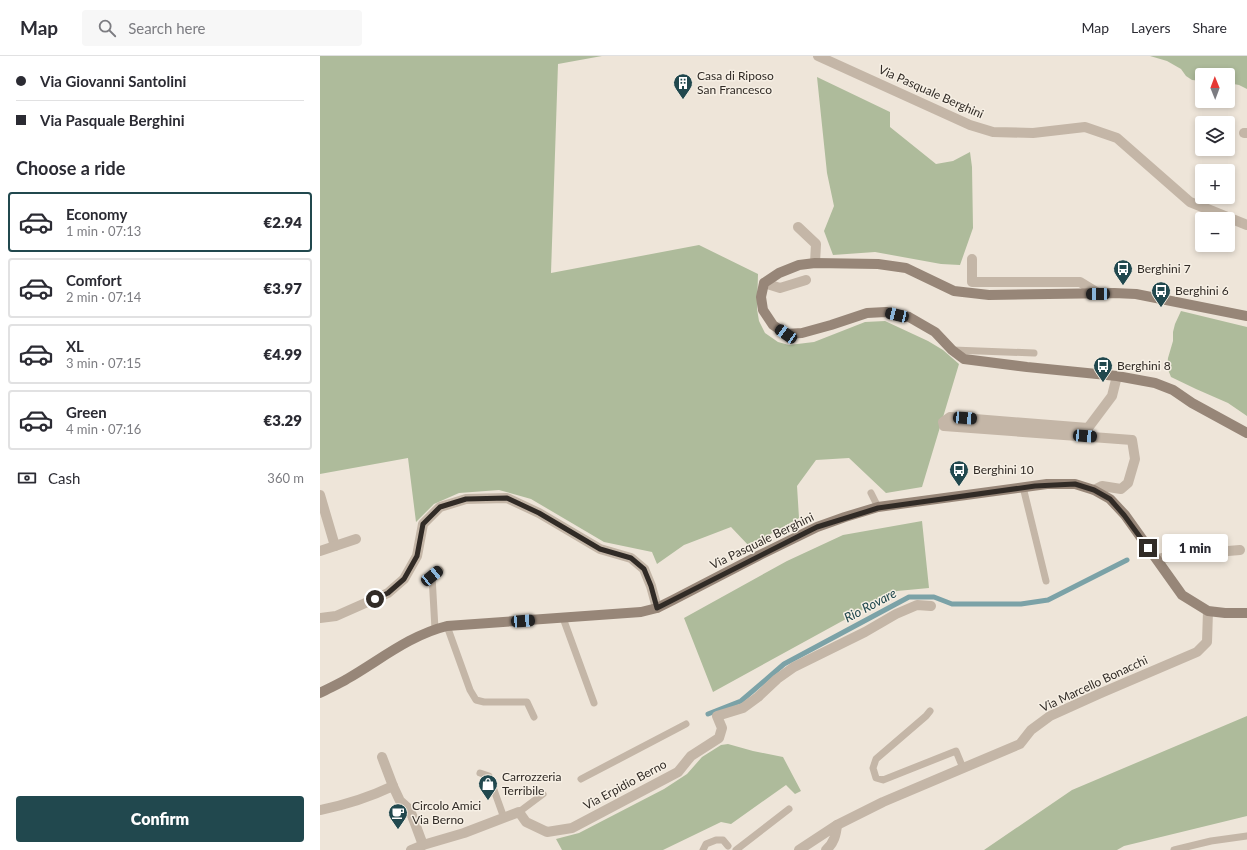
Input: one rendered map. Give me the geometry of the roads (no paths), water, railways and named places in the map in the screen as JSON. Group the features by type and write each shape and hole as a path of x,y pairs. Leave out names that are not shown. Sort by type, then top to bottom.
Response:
{"street":[{"name":"Via Pasquale Berghini","path":"818,56 970,125 993,132 1033,133 1085,127 1117,138 1190,202 1247,225"},
{"path":"798,227 816,244 815,263"},
{"path":"972,259 972,282 1080,282 1098,294"},
{"path":"1247,316 1136,294 989,295 954,291 906,268 878,264 815,263 799,265 779,273 764,283 761,297 763,310 773,325 786,334 802,333 867,313 886,312 909,317 935,332 952,350 964,359 1117,376 1155,383 1167,388 1247,433"},
{"path":"764,283 780,288 806,280"},
{"name":"Via Pasquale Berghini","path":"1094,490 1102,486 1121,489 1128,483 1135,459 1132,440 944,426 943,422 950,417 1088,428 1112,396 1117,376"},
{"name":"Via Pasquale Berghini","path":"320,693 347,679 411,640 435,629 448,626 641,612 657,608 817,527 878,508 1047,484 1075,484 1094,490 1110,499 1124,515 1182,595 1208,611 1247,614"},
{"path":"320,495 335,546"},
{"path":"320,624 388,593 404,579 417,556 423,524 440,507 466,499 507,498 539,513 600,549 631,558 644,569 651,586 657,608"},
{"path":"320,551 356,539"},
{"path":"1156,559 1180,554 1240,550"},
{"name":"Via Erpidio Berno","path":"519,812 526,822 547,832 572,828 678,772 691,756 718,738 722,728 717,716 743,708 758,697 777,678 794,667 865,632 896,614 917,605 931,606"},
{"name":"Via Marcello Bonacchi","path":"799,850 837,825 883,802 1020,744 1032,730 1050,716 1197,652 1207,642 1208,611"},
{"path":"320,618 336,616"},
{"path":"382,757 400,801 410,810 423,845"},
{"path":"320,810 339,806 393,786"},
{"path":"411,850 464,833 519,812"},
{"path":"826,850 830,847 836,836 837,825"}],"lane":[{"path":"952,350 1034,353"},
{"path":"1023,487 1046,581"},
{"path":"871,493 878,508"},
{"path":"435,629 432,576 440,570"},
{"path":"563,618 594,703"},
{"path":"448,626 470,690 476,700 484,702 527,702 534,717"},
{"path":"930,711 876,759 873,768 876,778 883,780 956,751 963,768"},
{"path":"581,779 686,724"},
{"path":"480,774 489,776 504,818"},
{"path":"519,812 543,794"},
{"path":"736,850 789,809"},
{"path":"1174,850 1211,841 1247,836"},
{"path":"703,850 706,844 716,840 723,840 728,846"}],"waterway":[{"name":"Rio Rovare","path":"708,714 741,701 784,664 909,597 934,597 952,604 1021,604 1048,600 1127,560"}],"place":[{"name":"Casa di Riposo San Francesco","path":"683,100"},
{"name":"Berghini 7","path":"1123,286"},
{"name":"Berghini 6","path":"1161,308"},
{"name":"Berghini 8","path":"1103,383"},
{"name":"Berghini 10","path":"959,487"},
{"name":"Carrozzeria Terribile","path":"488,801"},
{"name":"Circolo Amici Via Berno","path":"398,830"}]}
